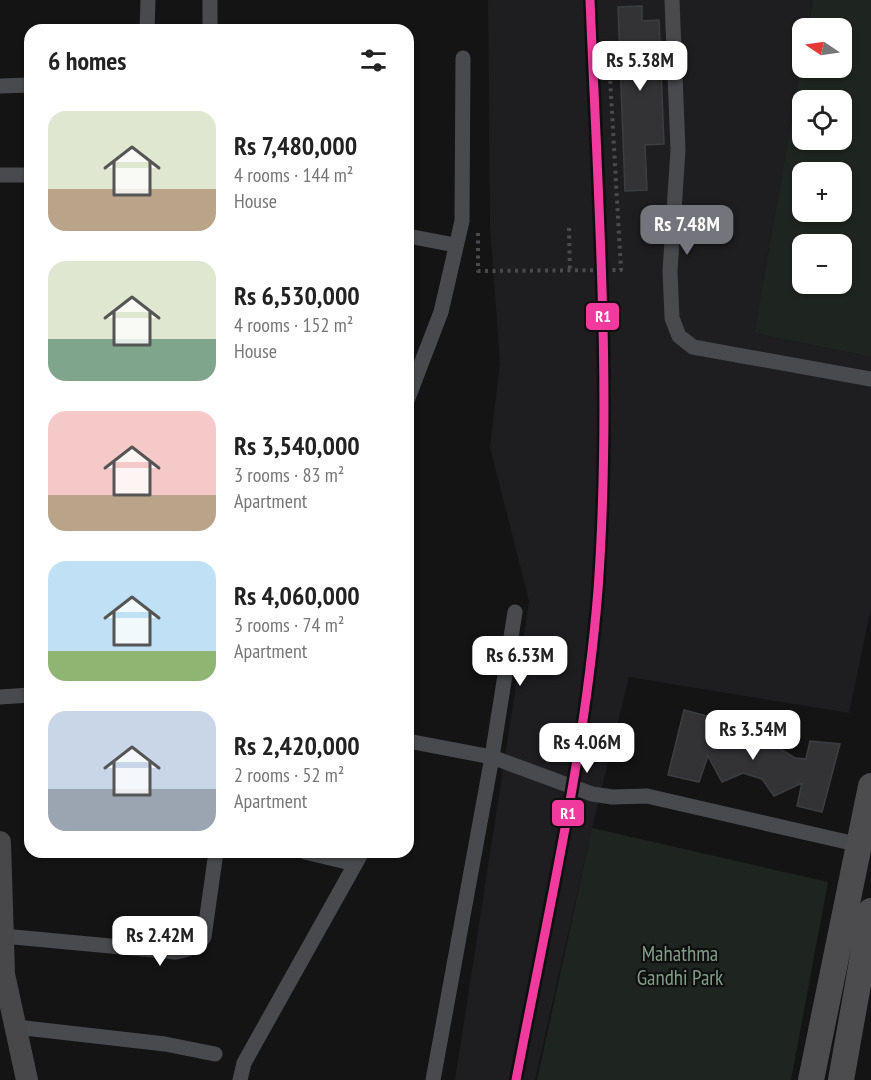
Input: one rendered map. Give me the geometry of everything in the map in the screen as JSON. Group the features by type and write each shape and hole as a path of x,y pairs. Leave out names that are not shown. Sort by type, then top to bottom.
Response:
{"main road":[{"path":"811,1080 866,847 871,786"},
{"path":"841,1080 871,910"}],"street":[{"path":"147,24 148,0"},
{"path":"210,0 210,24"},
{"path":"672,0 678,150 670,271 672,318 679,336 693,347 871,379"},
{"path":"414,382 441,312 462,221 463,58"},
{"path":"0,86 24,85"},
{"path":"0,175 24,175"},
{"path":"414,237 455,245"},
{"path":"434,1080 492,758 515,612"},
{"path":"0,697 24,695"},
{"path":"414,742 492,758 592,794 612,797 647,796 866,847"},
{"path":"0,842 4,974 27,1080"},
{"path":"3,936 175,952 188,950 196,946 204,937 215,858"},
{"path":"240,1080 244,1063 359,858"},
{"path":"16,1027 165,1044 215,1054"}],"path":[{"path":"478,229 478,272 621,270 610,77 621,76"},
{"path":"569,228 570,271"}],"shaded area":[{"path":"488,0 813,0 810,18 792,18 792,78 799,78 797,90 792,90 792,118 754,333 871,357 871,608 849,713 629,677 535,1080 455,1080 529,601 490,447 500,363 490,226"}],"green space":[{"path":"813,0 871,0 871,357 754,333 792,118 792,150 852,150 852,90 797,90 799,78 852,78 852,18 810,18"},
{"name":"Mahathma Gandhi Park","path":"592,828 828,882 791,1080 537,1080"}],"building":[{"path":"642,6 642,21 659,20 664,144 645,145 647,190 625,191 618,7"},
{"path":"684,710 715,718 714,740 758,735 795,758 806,759 810,741 840,744 822,812 797,806 802,783 774,796 762,779 743,773 722,782 708,756 699,782 668,775"}],"transit line":[{"name":"R1","path":"516,1080 575,775 598,590 604,443 604,369 590,0"}]}
